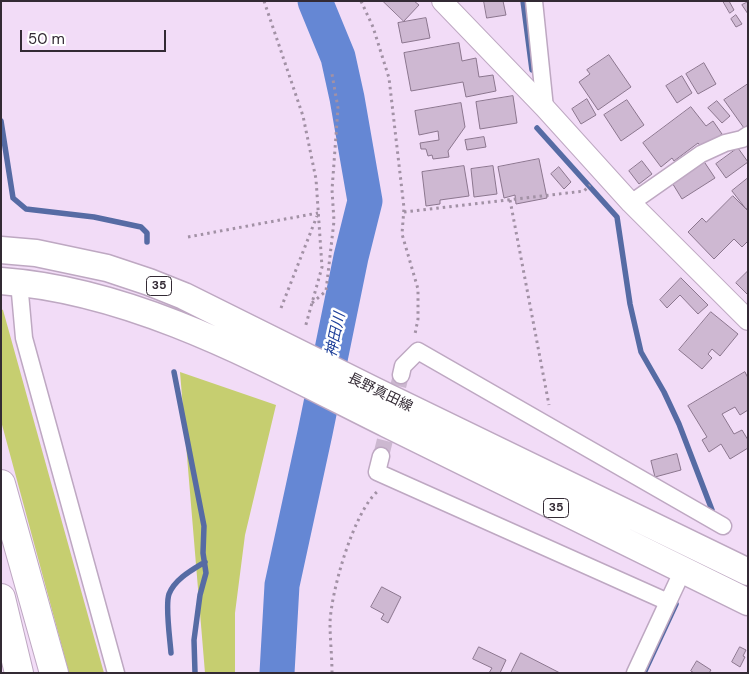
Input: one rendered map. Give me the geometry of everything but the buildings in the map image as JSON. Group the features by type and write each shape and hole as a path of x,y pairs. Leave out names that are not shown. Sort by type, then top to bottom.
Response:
{"highway":[{"path":"1,484 54,673"},
{"path":"1,598 19,673"}],"main road":[{"name":"長野真田線","path":"1,250 67,258 107,268 184,296 305,356 369,402 683,570 748,602"},
{"name":"長野真田線","path":"10,282 77,292 152,315 300,381 369,402 748,572"}],"street":[{"path":"442,1 545,108 631,203 748,320"},
{"path":"534,1 545,108"},
{"path":"631,203 701,154 748,135"},
{"path":"10,282 116,673"},
{"path":"402,370 418,351 723,526"},
{"path":"381,456 377,472 668,602"},
{"path":"635,673 683,570"}],"path":[{"path":"264,1 303,116 316,179 322,266 305,328"},
{"path":"361,1 373,27 390,78 404,212 402,234 418,289 418,319 413,341 402,370"},
{"path":"311,304 326,291 334,220 332,190 338,108 332,74"},
{"path":"404,212 584,191 604,173"},
{"path":"510,200 553,428"},
{"path":"188,237 318,213"},
{"path":"281,308 318,213"},
{"path":"332,673 330,621 337,583 347,548 360,515 374,494 392,479"}],"green space":[{"path":"1,309 3,310 104,673 69,673 1,421"},
{"path":"180,372 276,405 245,535 235,613 235,673 205,673"}],"waterway":[{"name":"神田川","path":"277,673 282,585 351,257 365,201 338,57 315,1"},
{"path":"523,1 532,70"},
{"path":"1,121 13,198 26,209 94,217 141,227 147,233 147,242"},
{"path":"537,128 617,217 630,304 641,352 664,392 679,424 712,510"},
{"path":"174,372 204,526 203,553 206,573 200,595 194,640 195,673"},
{"path":"171,653 168,614 169,594 180,579 205,562"},
{"path":"644,673 676,604"}],"tunnel":[{"path":"381,456 401,375"}]}
